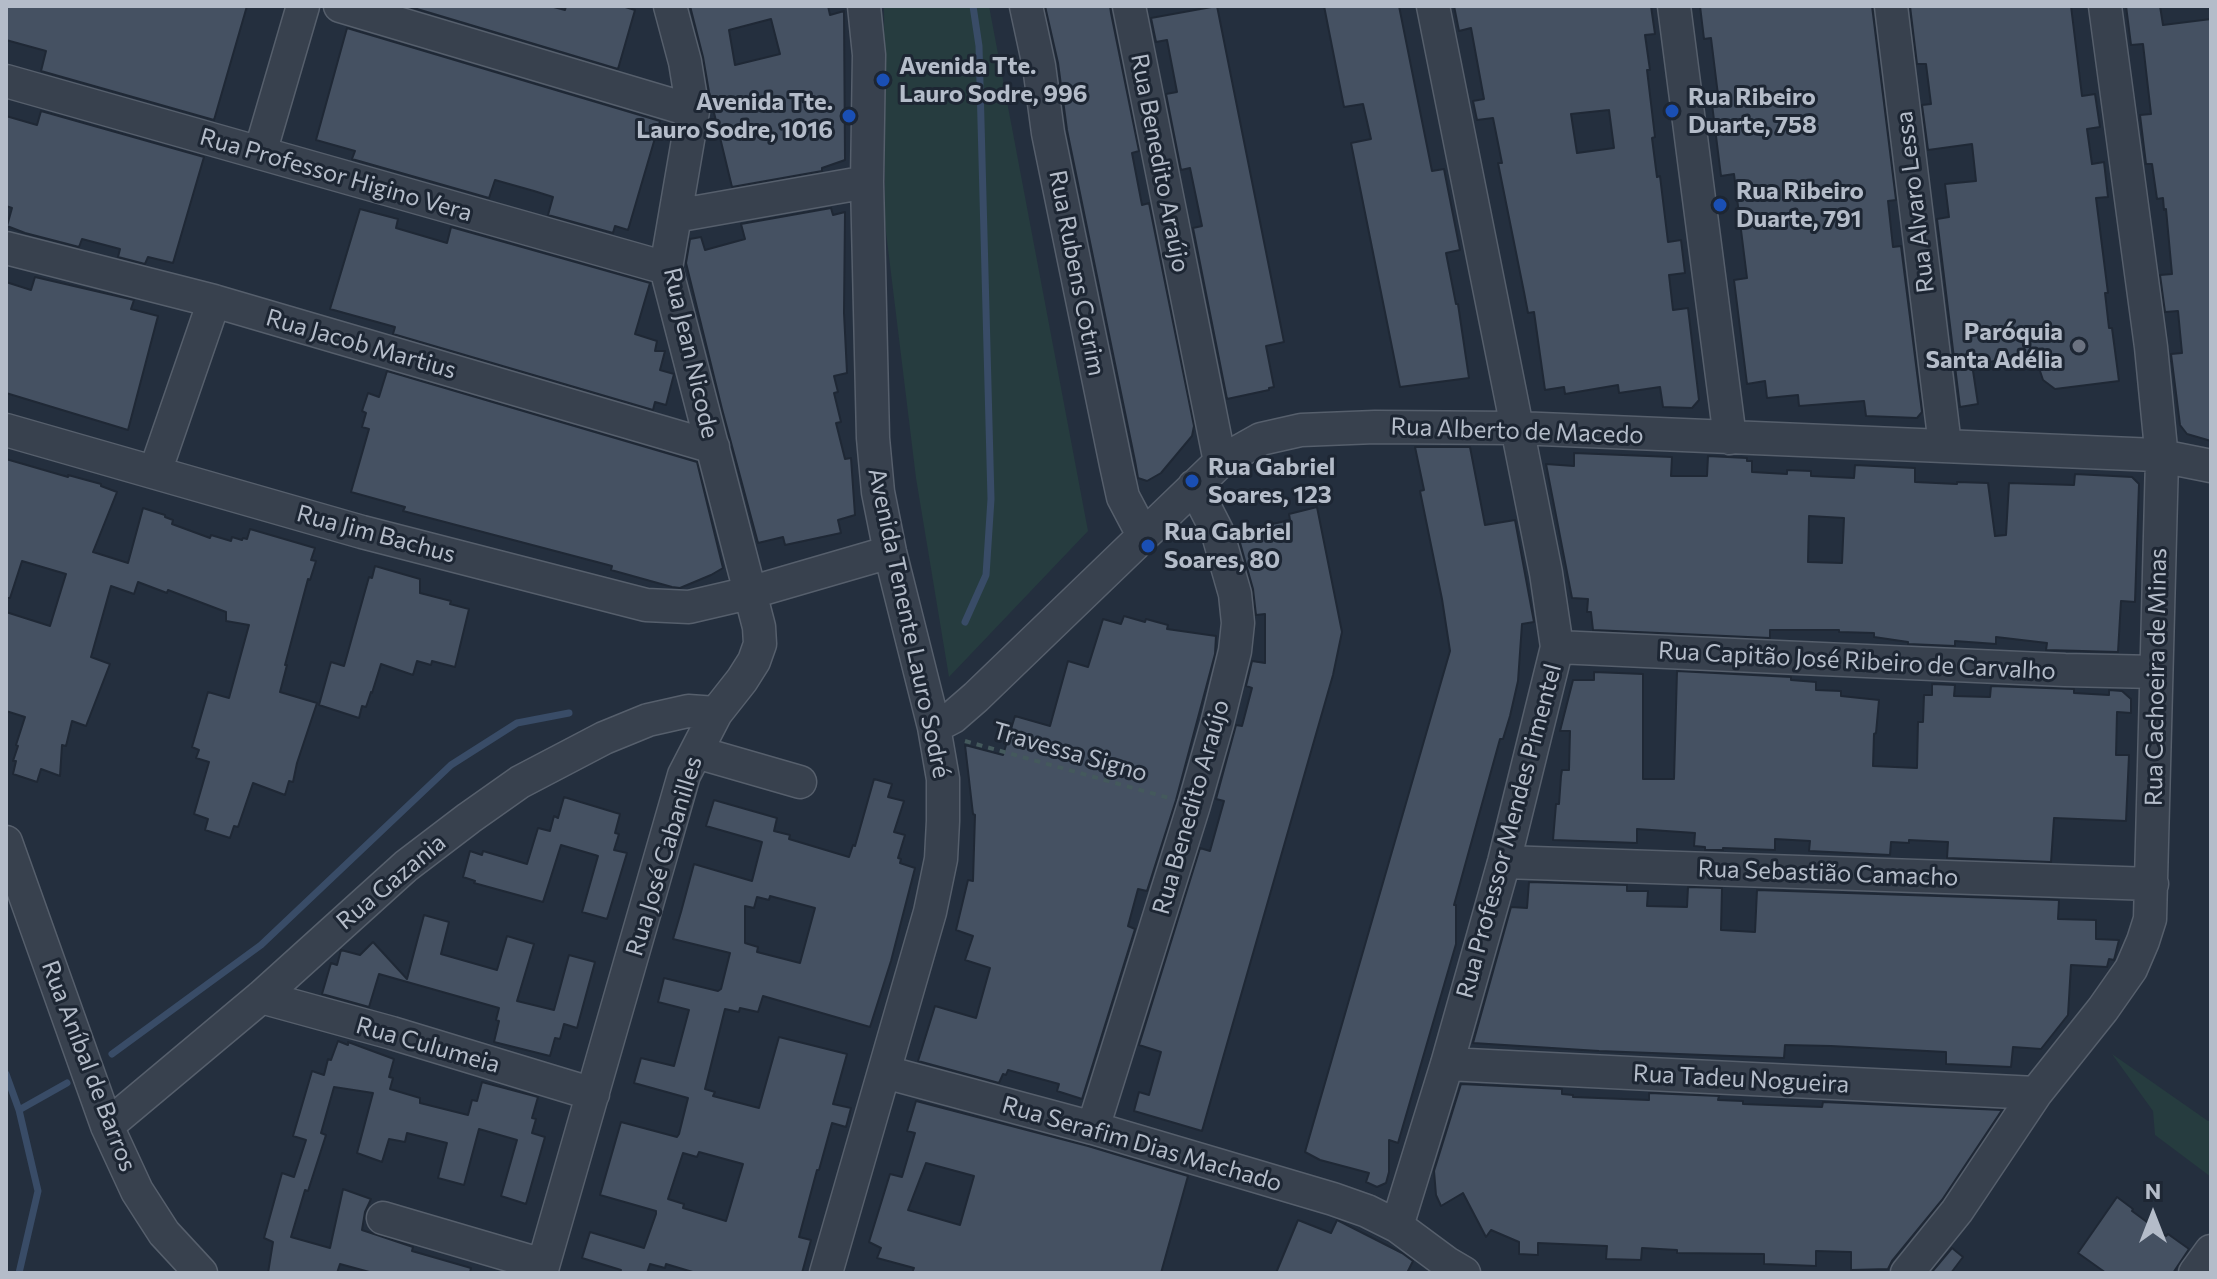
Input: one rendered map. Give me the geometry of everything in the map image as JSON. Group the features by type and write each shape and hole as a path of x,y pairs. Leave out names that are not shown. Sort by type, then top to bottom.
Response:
{"street":[{"path":"260,153 303,6"},
{"path":"340,6 693,111"},
{"name":"Rua Jean Nicode","path":"670,6 685,62 693,111 666,268 749,593"},
{"name":"Avenida Tenente Lauro Sodré","path":"831,1272 930,912 941,859 943,779 890,552 878,492 873,438 867,182 869,55 864,6"},
{"name":"Rua Rubens Cotrim","path":"1026,6 1039,66 1048,133 1123,497 1143,535"},
{"name":"Rua Benedito Araújo","path":"1129,6 1220,462"},
{"name":"Rua Professor Mendes Pimentel","path":"1397,1226 1504,862 1557,647 1546,573 1433,6"},
{"path":"1674,6 1730,438"},
{"name":"Rua Alvaro Lessa","path":"1891,6 1945,445"},
{"name":"Rua Cachoeira de Minas","path":"1907,1273 1957,1211 2036,1093 2131,969 2150,919 2161,456 2151,347 2105,6"},
{"name":"Rua Professor Higino Vera","path":"6,81 666,268"},
{"path":"675,216 867,182"},
{"name":"Rua Jacob Martius","path":"6,248 214,301 713,447"},
{"path":"155,472 214,301"},
{"name":"Rua Alberto de Macedo","path":"934,730 976,697 1220,462 1261,439 1301,430 1517,428 2161,456 2211,466"},
{"name":"Rua Jim Bachus","path":"6,430 362,532 646,605 689,607 749,593"},
{"name":"Rua Benedito Araújo","path":"1093,1128 1194,805 1235,651 1238,623 1235,594 1217,531 1194,486"},
{"path":"749,593 890,552"},
{"name":"Rua José Cabanilles","path":"542,1269 684,775 716,713 742,680 760,644 759,627 749,593"},
{"name":"Rua Capitão José Ribeiro de Carvalho","path":"1557,647 2156,672"},
{"name":"Rua Gazania","path":"107,1126 261,997 406,866 520,782 604,738 648,720 688,711 716,713"},
{"path":"696,752 800,782"},
{"name":"Rua Aníbal de Barros","path":"6,842 107,1126 137,1191 164,1233 201,1273"},
{"name":"Rua Sebastião Camacho","path":"1504,862 2152,884"},
{"name":"Rua Culumeia","path":"261,997 593,1094"},
{"name":"Rua Tadeu Nogueira","path":"1447,1064 2036,1093"},
{"name":"Rua Serafim Dias Machado","path":"885,1072 1093,1128 1333,1199 1397,1226 1464,1273"},
{"path":"383,1218 542,1269"},
{"path":"2195,1273 2211,1251"}],"path":[{"name":"Travessa Signo","path":"934,730 1194,805"}],"green space":[{"path":"884,6 989,6 1088,531 949,677 916,478 885,224"},
{"path":"2112,1054 2208,1121 2211,1120 2211,1177 2155,1135 2153,1111"}],"building":[{"path":"6,6 247,6 214,120 41,71 46,51 6,40"},
{"path":"407,6 550,6 565,10 566,6 622,6 635,10 618,69"},
{"path":"690,6 828,6 830,15 844,11 845,160 822,168 822,171 732,187","holes":["771,19 780,54 735,65 729,30"]},
{"path":"1045,6 1110,6 1139,151 1132,153 1142,205 1149,203 1194,426 1192,436 1161,473 1147,481 1138,478"},
{"path":"1217,6 1284,342 1266,346 1274,387 1227,399 1193,228 1202,226 1190,168 1181,170 1166,94 1177,92 1167,40 1156,42 1151,18"},
{"path":"1324,6 1399,6 1432,171 1444,169 1460,250 1446,253 1458,304 1469,378 1400,387 1351,143 1371,139 1363,104 1344,107"},
{"path":"1454,6 1651,6 1655,34 1645,35 1655,137 1652,138 1668,242 1681,240 1685,273 1669,275 1673,310 1688,308 1699,400 1692,408 1663,407 1660,387 1619,393 1618,385 1565,394 1564,387 1545,390 1534,312 1528,313 1498,163 1502,163 1493,118 1477,120 1473,101 1484,99 1471,28 1459,31","holes":["1609,110 1614,148 1577,153 1571,114"]},
{"path":"1700,6 1872,6 1896,200 1888,201 1893,247 1901,246 1922,412 1917,418 1866,416 1864,401 1799,406 1798,395 1767,398 1765,381 1747,384 1734,280 1747,278 1734,174 1721,176 1711,96 1718,95 1711,38 1704,39"},
{"path":"1910,6 2071,6 2082,96 2095,94 2100,127 2087,129 2092,164 2104,162 2108,197 2096,198 2108,293 2105,293 2109,328 2112,328 2119,381 2055,389 2043,380 2035,356 1972,364 1978,404 1960,407 1937,219 1949,217 1945,184 1976,181 1972,144 1928,150 1922,105 1931,104 1926,64 1917,64"},
{"path":"2126,6 2160,6 2163,25 2211,19 2211,441 2187,434 2180,425 2171,354 2182,353 2178,311 2165,312 2160,275 2172,274 2166,209 2163,198 2157,199 2152,164 2146,164 2140,115 2151,114 2143,44 2131,45"},
{"path":"347,28 660,121 628,230 615,226 613,233 548,215 553,197 534,191 495,180 489,198 352,159 355,151 316,140"},
{"path":"41,111 204,157 173,263 148,257 145,264 118,257 120,249 82,239 79,247 7,226 12,208 6,206 6,116 37,125"},
{"path":"831,208 833,215 845,212 847,373 834,376 838,392 834,393 841,422 836,423 845,459 851,458 855,515 838,520 841,533 785,545 783,537 758,543 686,263 690,239 701,237 705,250 745,239 741,224"},
{"path":"360,209 398,219 396,228 447,243 451,227 650,283 635,334 657,341 655,351 665,351 660,370 674,374 666,405 655,402 653,410 393,334 395,327 330,309"},
{"path":"35,277 134,300 131,309 158,316 128,430 6,393 6,282 31,290"},
{"path":"387,371 697,462 723,568 680,588 672,587 611,570 612,566 403,511 405,507 351,492 369,429 362,427 366,413 362,411 368,393 379,397"},
{"path":"1415,447 1470,447 1485,525 1515,520 1534,622 1522,624 1518,681 1510,716 1503,739 1500,739 1454,905 1456,944 1398,1143 1389,1140 1386,1183 1377,1187 1366,1182 1369,1173 1320,1160 1305,1152 1450,651 1420,491 1424,490"},
{"path":"1574,453 1672,457 1671,476 1707,476 1708,456 1747,458 1747,461 1752,461 1752,472 1787,474 1787,470 1811,471 1811,476 1854,478 1855,465 1915,468 1915,482 1988,483 1995,536 2006,535 2009,483 2074,485 2075,474 2132,477 2139,484 2135,602 2121,601 2118,652 2046,650 2047,643 1996,637 1996,644 1955,641 1955,646 1908,644 1874,637 1874,633 1839,630 1770,630 1770,638 1593,630 1591,612 1587,612 1588,599 1572,598 1546,464 1574,466","holes":["1809,516 1844,518 1842,563 1808,562"]},
{"path":"6,459 101,484 117,492 93,552 128,563 143,508 165,515 173,520 172,524 210,538 211,535 231,541 232,537 247,539 250,529 315,548 311,560 316,561 308,579 280,692 317,703 293,782 289,781 285,795 253,783 238,827 234,826 230,838 205,830 208,819 194,814 209,762 196,758 199,750 192,747 208,692 229,698 249,625 226,621 226,612 168,590 167,593 138,582 134,594 111,586 91,657 110,664 86,726 72,721 66,746 62,745 60,776 41,769 37,782 13,774 16,745 25,717 6,711 6,612 50,626 66,574 22,561 10,598 6,598"},
{"path":"1317,507 1342,632 1333,675 1202,1131 1134,1111 1139,1092 1149,1095 1161,1052 1139,1045 1200,848 1210,851 1224,801 1216,799 1236,725 1242,726 1252,688 1246,686 1252,661 1265,663 1265,614 1256,615 1253,589 1237,532 1290,520 1289,514"},
{"path":"375,566 420,579 420,593 469,609 455,667 417,661 413,675 381,664 372,693 366,707 362,706 359,718 319,705 331,662 344,666 369,577 372,578"},
{"path":"1124,616 1168,625 1167,629 1216,636 1215,654 1176,800 1147,891 1138,889 1128,926 1135,929 1082,1099 1057,1091 1059,1084 1008,1070 999,1083 918,1061 935,1006 976,1018 990,968 965,960 973,936 956,930 968,880 973,881 975,815 965,745 1003,755 1015,716 1050,726 1068,661 1088,667 1103,619 1121,624"},
{"path":"1677,671 1791,677 1791,680 1816,682 1816,690 1841,691 1841,696 1879,700 1873,766 1917,768 1918,722 1923,722 1924,695 1932,695 1932,684 1955,685 1954,696 1990,697 1991,686 2074,689 2074,693 2109,695 2109,690 2122,691 2131,699 2131,713 2117,712 2116,755 2129,755 2126,821 2054,818 2051,862 1947,858 1948,842 1909,840 1909,843 1891,842 1890,855 1809,851 1810,841 1775,839 1775,850 1705,850 1705,847 1694,846 1695,833 1637,829 1637,843 1553,840 1562,770 1569,770 1570,731 1560,731 1573,680 1594,680 1594,672 1643,674 1643,779 1674,779"},
{"path":"874,779 892,784 888,797 904,801 894,832 905,835 898,858 901,859 900,863 915,868 870,1027 763,996 758,1012 725,1009 705,1089 715,1092 713,1096 759,1108 779,1037 847,1054 833,1104 851,1108 846,1127 832,1123 817,1170 799,1237 811,1240 802,1273 696,1273 666,1264 665,1268 650,1264 647,1273 620,1273 621,1270 582,1258 590,1232 644,1248 656,1214 656,1211 600,1195 621,1122 677,1137 679,1134 688,1098 634,1083 641,1058 674,1066 689,1010 658,1002 664,978 718,991 721,989 730,953 673,939 694,864 752,881 762,842 706,826 714,800 777,818 774,831 790,835 789,839 849,857","holes":["770,896 815,908 800,963 757,952 758,947 745,943 745,906 754,908 757,897 769,900","699,1152 743,1164 726,1221 683,1208 684,1204 668,1199 683,1153 697,1157"]},
{"path":"564,797 620,814 614,850 627,853 607,919 582,912 598,856 561,845 543,902 474,883 463,877 470,851 482,855 483,851 527,864 538,828 550,831 554,816 558,818"},
{"path":"1529,882 1627,885 1627,891 1648,891 1647,906 1687,907 1688,887 1722,888 1721,930 1755,932 1757,890 2059,900 2058,919 2096,920 2096,939 2119,940 2114,960 2109,959 2107,967 2071,965 2068,1015 2041,1049 2013,1047 2011,1067 1946,1064 1946,1052 1831,1046 1785,1045 1784,1058 1473,1043 1511,907 1527,908"},
{"path":"424,915 449,922 441,954 497,970 507,936 534,944 517,1001 554,1010 569,955 595,962 577,1028 564,1024 560,1039 555,1038 550,1056 494,1042 499,1008 379,974 369,1007 322,994 331,963 337,965 341,950 360,955 373,942 407,979"},
{"path":"338,1041 394,1059 389,1077 393,1078 390,1089 420,1098 420,1103 468,1115 472,1100 477,1101 482,1082 538,1097 532,1118 536,1119 532,1133 545,1137 526,1204 501,1196 517,1140 479,1129 464,1185 438,1178 447,1143 407,1133 405,1142 389,1139 382,1162 357,1153 373,1093 334,1087 321,1133 326,1135 291,1237 330,1248 343,1189 371,1199 362,1230 413,1247 412,1251 471,1268 470,1273 373,1273 340,1264 337,1273 268,1273 273,1242 264,1238 282,1173 294,1177 306,1140 293,1136 312,1071 324,1075"},
{"path":"1461,1084 1562,1089 1562,1094 1573,1097 1649,1100 1649,1093 1719,1096 1718,1100 1743,1101 1743,1104 1822,1107 1823,1102 2002,1110 1942,1200 1888,1269 1851,1270 1851,1252 1816,1251 1816,1266 1764,1264 1764,1254 1677,1253 1677,1250 1642,1248 1641,1260 1606,1259 1607,1246 1538,1243 1538,1255 1519,1254 1519,1242 1491,1230 1486,1237 1463,1193 1441,1206 1436,1195 1434,1171"},
{"path":"916,1101 1188,1176 1161,1273 912,1273 914,1268 877,1258 881,1248 869,1242 890,1174 902,1177 915,1133 907,1131","holes":["926,1163 974,1176 960,1225 908,1210"]},
{"path":"2117,1197 2166,1236 2168,1234 2189,1249 2173,1273 2106,1273 2078,1253"},
{"path":"1298,1220 1331,1233 1337,1220 1413,1261 1407,1273 1276,1273"},
{"path":"1952,1248 1963,1257 1951,1273 1931,1273"}],"waterway":[{"path":"965,622 986,575 991,499 979,46 973,6"},
{"path":"112,1054 261,945 451,765 517,723 569,713"},
{"path":"6,1074 19,1110 38,1191 19,1273"},
{"path":"19,1110 67,1083"}],"place":[{"name":"Avenida Tte. Lauro Sodre, 996","path":"883,80"},
{"name":"Rua Ribeiro Duarte, 758","path":"1672,111"},
{"name":"Avenida Tte. Lauro Sodre, 1016","path":"849,116"},
{"name":"Rua Ribeiro Duarte, 791","path":"1720,205"},
{"name":"Paróquia Santa Adélia","path":"2079,346"},
{"name":"Rua Gabriel Soares, 123","path":"1192,481"},
{"name":"Rua Gabriel Soares, 80","path":"1148,546"}]}
